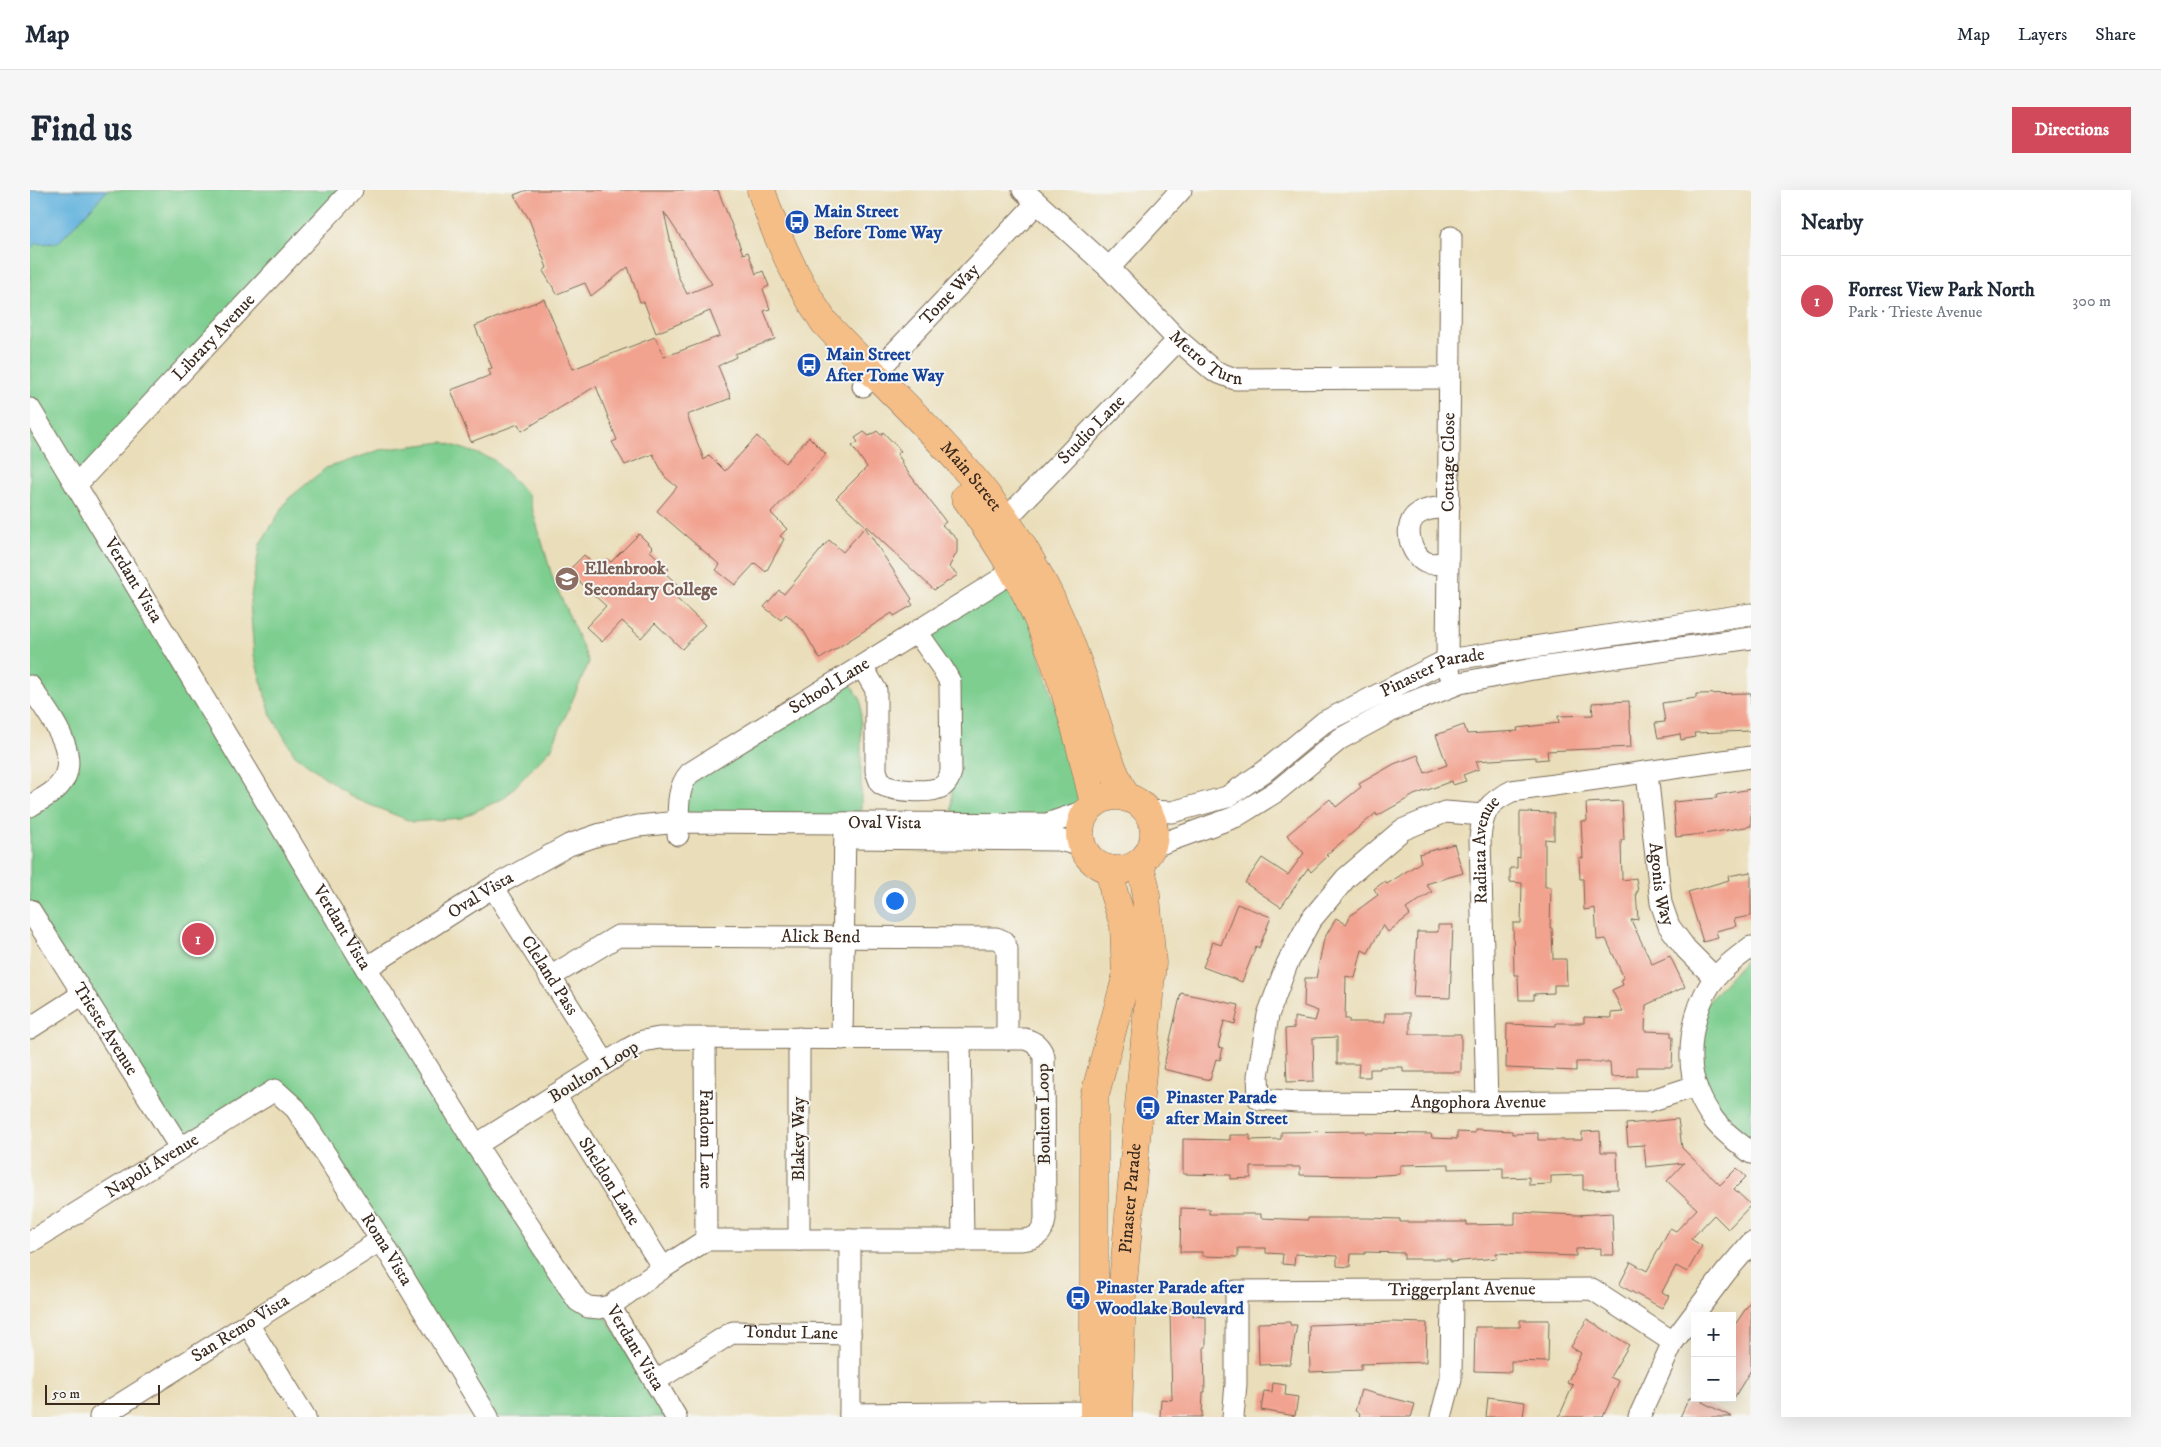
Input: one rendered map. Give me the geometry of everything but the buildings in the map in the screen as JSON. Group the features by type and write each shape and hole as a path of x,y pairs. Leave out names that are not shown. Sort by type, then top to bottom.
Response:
{"main road":[{"name":"Main Street","path":"745,190 759,236 780,283 823,348 868,380 965,467 1005,520 1027,554 1054,607 1083,679 1113,773 1137,804"},
{"name":"Main Street","path":"761,190 774,230 808,299 868,380 961,490 1014,571 1032,608 1062,680 1082,749 1091,807"},
{"path":"1116,796 1137,804 1153,822 1154,834 1146,855 1125,869 1110,869 1098,865 1089,857 1083,846 1081,827 1091,807 1104,799 1116,796"},
{"name":"Pinaster Parade","path":"1102,1416 1122,1294 1152,963 1145,885 1146,855"},
{"name":"Pinaster Parade","path":"1102,1416 1094,1098 1126,978 1124,924 1114,894 1110,869"}],"street":[{"name":"Library Avenue","path":"76,485 352,190"},
{"path":"1109,268 1181,190"},
{"name":"Tome Way","path":"868,380 1030,197"},
{"name":"Metro Turn","path":"1030,197 1109,268 1178,340 1214,371 1235,379 1450,378"},
{"name":"Cottage Close","path":"1451,237 1447,660 1452,686"},
{"name":"Studio Lane","path":"1005,520 1178,340"},
{"name":"Verdant Vista","path":"30,409 366,968 476,1145 578,1301 588,1307 610,1306 676,1417"},
{"path":"1448,563 1426,563 1416,555 1410,543 1410,523 1416,515 1428,510 1449,507"},
{"name":"School Lane","path":"678,829 680,790 683,780 690,773 1014,571"},
{"name":"Pinaster Parade","path":"1137,804 1172,812 1227,797 1265,771 1324,722 1447,660 1751,614"},
{"path":"862,666 876,690 876,770 881,784 895,790 935,790 943,786 948,781 951,772 950,682 917,632"},
{"name":"Pinaster Parade","path":"1146,855 1235,817 1277,791 1340,739 1397,708 1452,686 1533,669 1751,638"},
{"path":"30,686 60,733 67,748 69,763 65,778 56,789 30,806"},
{"name":"Radiata Avenue","path":"1487,1103 1480,838 1483,815 1498,798 1512,791 1751,757"},
{"name":"Agonis Way","path":"1647,772 1661,903 1669,926 1686,949 1715,978"},
{"name":"Oval Vista","path":"366,968 493,887 569,845 601,834 638,826 678,829 844,830 1047,824 1091,807"},
{"name":"Angophora Avenue","path":"1483,815 1445,812 1402,830 1346,878 1310,921 1287,964 1268,1015 1258,1076 1259,1098 1297,1102 1487,1103 1649,1100 1696,1086"},
{"path":"842,1039 844,830"},
{"name":"Oval Vista","path":"844,830 1059,840 1083,846"},
{"name":"Cleland Pass","path":"493,887 605,1063"},
{"name":"Trieste Avenue","path":"30,910 180,1149"},
{"name":"Alick Bend","path":"550,977 618,936 844,939 996,938 1003,941 1007,949 1008,958 1007,1039"},
{"path":"1751,947 1733,960 1715,978 1701,1002 1690,1060 1696,1086 1714,1120 1751,1153"},
{"path":"30,1028 83,994"},
{"name":"Boulton Loop","path":"476,1145 605,1063 644,1041 658,1038 1024,1039 1034,1042 1041,1049 1044,1057 1045,1219 1044,1229 1038,1236 1030,1239 963,1240 706,1240"},
{"name":"Fandom Lane","path":"705,1038 706,1240"},
{"name":"Blakey Way","path":"799,1038 799,1240"},
{"path":"960,1039 963,1240"},
{"name":"Napoli Avenue","path":"30,1242 275,1090"},
{"name":"Roma Vista","path":"275,1090 296,1110 381,1240 488,1417"},
{"name":"Sheldon Lane","path":"556,1095 663,1268"},
{"name":"San Remo Vista","path":"100,1417 381,1240"},
{"path":"610,1306 706,1240"},
{"path":"850,1240 850,1415 1102,1416"},
{"path":"1638,1417 1673,1342 1751,1242"},
{"name":"Triggerplant Avenue","path":"1233,1417 1236,1384 1236,1291 1592,1289 1673,1342"},
{"path":"1441,1417 1452,1379 1452,1291"},
{"path":"248,1324 305,1417"},
{"name":"Tondut Lane","path":"655,1381 733,1332 850,1334"}],"green space":[{"path":"30,190 352,190 76,485 578,1301 599,1308 674,1417 488,1417 275,1090 181,1149 30,910 30,806 69,763 30,686 30,433 71,478 30,423"},
{"path":"443,442 493,459 528,495 553,579 589,662 551,749 504,798 461,818 413,822 353,798 295,755 271,715 254,656 250,601 260,544 288,499 326,468 380,450"},
{"path":"1014,571 1088,810 952,823 950,691 917,632"},
{"path":"846,676 861,700 861,823 679,822 680,790"},
{"path":"1751,954 1751,1141 1718,1113 1701,1082 1699,1025 1706,1004"}],"water":[{"path":"30,190 108,190 58,243 35,244 30,250"}],"place":[{"name":"Main Street Before Tome Way","path":"797,222"},
{"name":"Main Street After Tome Way","path":"809,365"},
{"name":"Ellenbrook Secondary College","path":"567,579"},
{"name":"Forrest View Park North","path":"198,939"},
{"name":"Pinaster Parade after Main Street","path":"1148,1108"},
{"name":"Pinaster Parade after Woodlake Boulevard","path":"1078,1298"}]}
